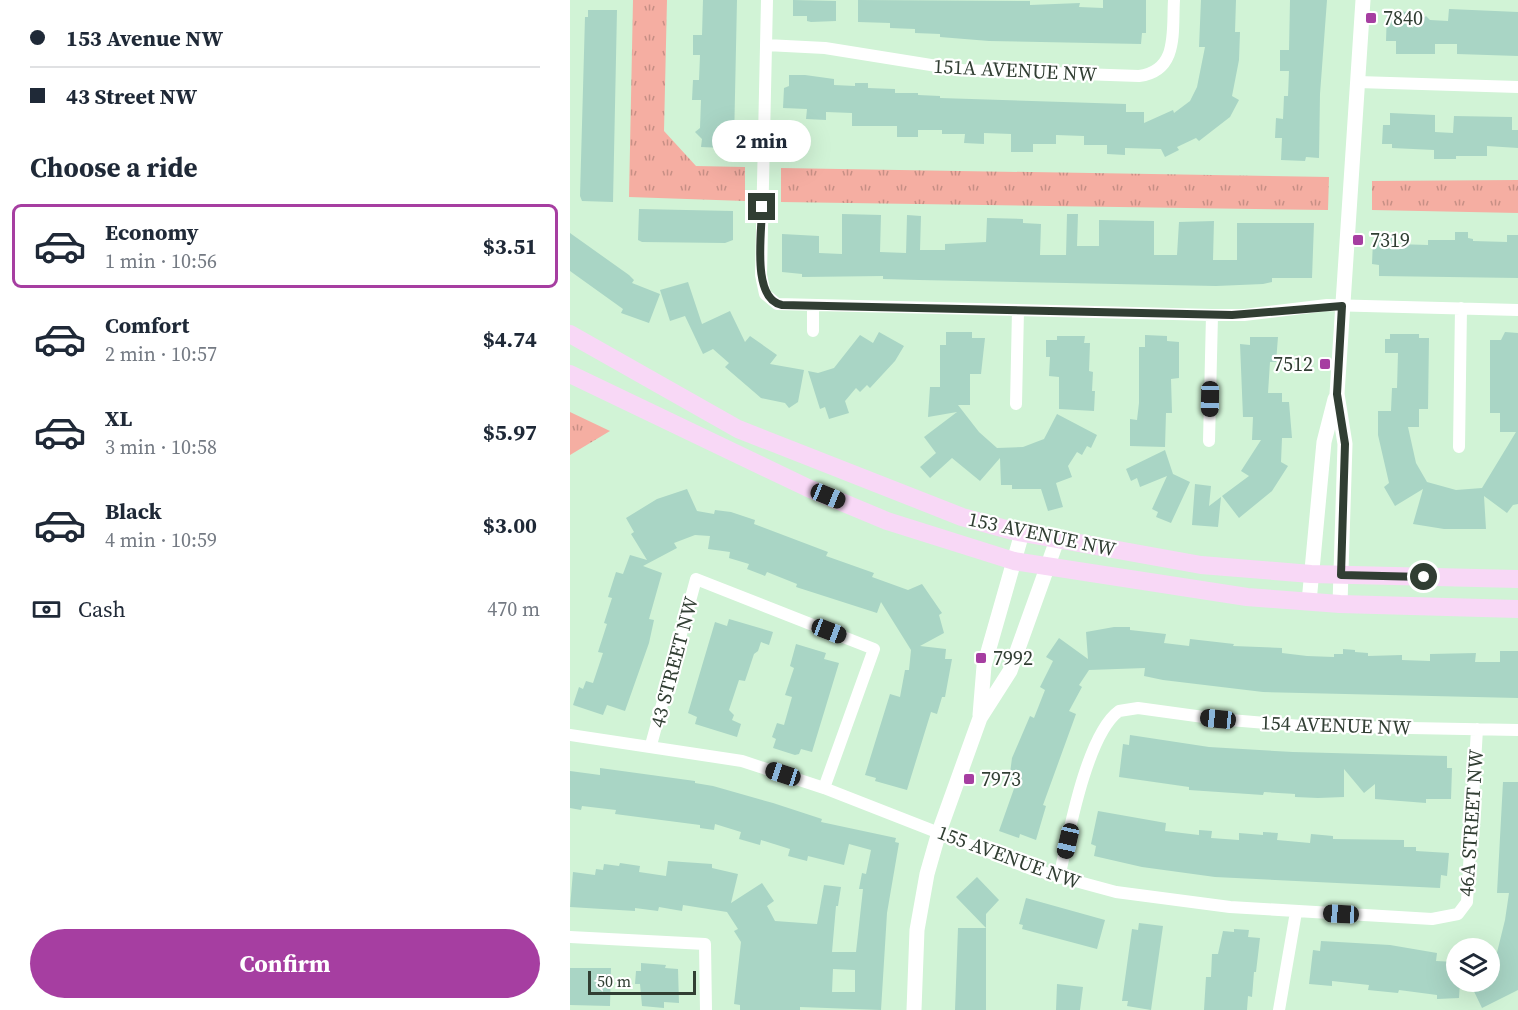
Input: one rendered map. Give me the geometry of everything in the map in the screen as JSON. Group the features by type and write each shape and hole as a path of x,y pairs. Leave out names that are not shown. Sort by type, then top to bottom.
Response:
{"main road":[{"name":"153 AVENUE NW","path":"574,338 738,429 962,517 1022,533 1201,565 1311,574 1518,579"},
{"name":"153 AVENUE NW","path":"570,374 808,488 887,521 1014,561 1191,591 1340,604 1518,609"}],"street":[{"path":"767,0 761,275 765,294 782,305 1212,315 1342,306 1518,310"},
{"name":"151A AVENUE NW","path":"766,45 825,48 962,70 1139,76 1156,72 1167,61 1171,53 1174,0"},
{"path":"1309,602 1324,442 1337,394 1363,0"},
{"path":"1358,82 1518,87"},
{"path":"813,306 813,331"},
{"path":"1459,447 1461,309"},
{"path":"1016,404 1018,310"},
{"path":"1209,441 1212,315"},
{"path":"1337,394 1345,444 1340,604"},
{"path":"980,718 984,666 1022,533"},
{"path":"914,1010 914,956 918,920 927,874 939,832 980,718 1010,671 1057,540"},
{"name":"43 STREET NW","path":"651,745 696,579 874,649 824,788"},
{"name":"154 AVENUE NW","path":"1059,878 1083,781 1104,728 1119,711 1138,708 1218,719 1302,726 1518,730"},
{"name":"46A STREET NW","path":"1458,914 1468,895 1477,729"},
{"name":"155 AVENUE NW","path":"570,735 651,745 742,761 824,788 1059,878 1160,900 1296,912 1432,919 1458,914"},
{"path":"1278,1010 1296,912"},
{"path":"570,937 705,944 706,1010"}],"green space":[{"path":"633,0 667,0 664,131 696,166 745,167 745,201 629,197"},
{"path":"781,168 1329,177 1328,210 781,202"},
{"path":"1518,180 1518,213 1372,210 1372,181"},
{"path":"570,412 610,431 570,455"}],"building":[{"path":"703,0 737,0 734,142 724,142 724,148 701,147 702,139 695,132 700,128 701,100 692,100 693,80 699,80 700,55 693,55 693,35 702,35"},
{"path":"793,0 836,1 836,21 811,22 807,21 807,16 793,16"},
{"path":"858,0 1030,1 1030,5 1080,3 1079,7 1103,8 1103,0 1146,0 1146,33 1142,33 1141,44 989,41 940,37 940,34 915,33 915,29 890,28 890,23 858,22"},
{"path":"1201,0 1236,0 1235,32 1240,32 1239,60 1232,96 1239,100 1230,117 1199,141 1196,138 1177,147 1179,150 1165,157 1161,149 1125,148 1125,155 1107,154 1107,145 1084,145 1084,136 1056,135 1056,144 1033,144 1033,152 1011,152 1011,134 984,133 984,144 964,143 965,134 942,134 942,130 918,130 918,137 897,137 897,126 852,126 852,113 826,112 826,120 806,119 807,109 783,108 784,88 789,86 789,75 805,75 834,79 834,85 855,86 855,83 868,83 868,88 895,89 895,93 918,93 918,95 940,96 940,98 1126,104 1126,112 1144,112 1144,123 1173,110 1174,113 1190,101 1197,87 1205,47 1199,47"},
{"path":"1290,0 1327,0 1320,94 1319,158 1306,157 1305,161 1281,160 1282,138 1275,138 1276,118 1283,119 1284,96 1288,96 1289,71 1280,71 1280,50 1289,50"},
{"path":"1449,9 1518,12 1518,56 1457,54 1457,44 1435,44 1435,54 1396,54 1396,41 1386,41 1387,11 1413,12 1412,28 1426,16 1430,20 1448,21"},
{"path":"588,10 617,10 613,202 582,201 580,196 585,17 588,17"},
{"path":"1390,113 1435,115 1435,132 1453,133 1454,116 1512,117 1512,130 1518,130 1518,148 1487,146 1487,156 1434,159 1434,150 1392,148 1392,144 1382,144 1383,125 1390,125"},
{"path":"639,209 733,211 733,240 725,243 642,242 638,240"},
{"path":"842,214 881,215 880,252 906,253 907,215 921,216 920,250 945,250 945,244 986,242 987,218 1023,219 1023,223 1041,224 1040,255 1066,255 1067,214 1078,214 1077,246 1099,246 1099,220 1154,221 1154,255 1177,255 1179,222 1214,221 1213,260 1237,260 1237,223 1314,223 1312,278 1272,278 1272,282 1263,284 1216,286 883,279 883,276 802,277 802,274 782,272 782,234 819,236 819,253 842,254"},
{"path":"1455,232 1468,232 1468,238 1473,241 1507,242 1507,235 1518,235 1518,278 1379,276 1379,265 1372,264 1373,240 1382,240 1382,235 1396,236 1396,244 1428,245 1428,240 1455,240"},
{"path":"570,233 629,275 634,280 632,283 660,294 649,323 621,313 623,309 570,271"},
{"path":"688,282 702,324 730,311 745,342 750,336 777,355 770,364 804,370 798,402 789,408 785,403 761,398 725,367 729,363 713,349 703,354 685,316 670,321 660,290"},
{"path":"879,332 904,346 895,361 870,388 867,385 860,392 856,388 845,401 849,413 829,419 825,407 820,409 808,371 818,373 834,368 860,335 873,343"},
{"path":"946,332 972,332 972,338 985,338 981,374 970,374 970,405 958,405 979,432 997,448 1023,447 1044,439 1057,414 1097,435 1091,448 1087,446 1082,455 1077,452 1068,466 1072,477 1056,483 1063,507 1048,511 1041,489 1012,489 1012,485 1001,485 1000,458 980,481 952,458 930,478 920,467 936,453 924,437 957,412 928,417 930,387 940,387 940,345 946,345"},
{"path":"1505,332 1518,333 1518,504 1513,505 1507,513 1484,496 1486,529 1444,529 1413,524 1423,489 1395,506 1384,487 1389,483 1378,435 1378,411 1391,411 1392,388 1397,388 1398,353 1385,353 1385,339 1390,339 1390,334 1419,334 1419,338 1429,338 1428,409 1419,409 1419,427 1408,427 1416,463 1427,482 1456,490 1482,488 1516,432 1500,432 1500,413 1490,413 1490,340 1501,340"},
{"path":"1145,335 1167,336 1167,341 1179,342 1179,378 1171,379 1172,413 1166,413 1165,447 1130,446 1130,419 1137,420 1139,403 1139,347 1145,347"},
{"path":"1057,336 1085,336 1084,343 1090,343 1089,371 1093,372 1094,411 1059,409 1059,377 1049,376 1050,357 1046,357 1046,340 1057,340"},
{"path":"1250,337 1278,337 1276,362 1270,362 1268,393 1282,393 1282,402 1289,402 1292,438 1282,438 1281,462 1288,466 1272,491 1239,518 1222,496 1249,476 1241,471 1261,440 1252,440 1253,417 1243,417 1240,344 1250,345"},
{"path":"1165,450 1173,474 1190,482 1171,523 1156,517 1158,512 1152,509 1167,476 1140,487 1137,478 1131,481 1126,469"},
{"path":"1195,484 1211,486 1209,506 1221,497 1218,527 1192,525"},
{"path":"687,489 697,511 714,514 715,510 731,512 755,520 754,524 828,552 826,556 874,573 872,577 908,590 922,584 942,613 939,615 944,633 920,646 946,649 945,659 952,659 945,697 942,697 937,714 931,712 907,790 875,781 876,778 865,775 890,694 900,697 905,670 909,670 911,650 881,602 877,613 796,587 797,584 767,572 765,576 747,569 749,564 729,558 730,552 708,549 710,536 695,535 674,543 677,548 643,566 662,573 649,619 654,620 649,643 625,711 607,705 603,715 573,705 579,687 583,689 586,681 593,683 603,653 598,652 607,624 604,623 612,598 608,597 616,572 623,574 630,555 647,560 631,534 634,532 626,518 657,499"},
{"path":"729,619 773,632 769,645 761,642 758,651 754,654 745,681 739,680 729,710 734,715 732,720 741,724 737,737 695,724 697,717 688,713 715,622 727,626"},
{"path":"1114,627 1130,627 1130,630 1166,634 1164,643 1189,646 1190,639 1234,644 1233,646 1282,648 1282,653 1307,656 1334,657 1334,654 1343,654 1343,649 1368,653 1368,656 1402,655 1402,660 1430,661 1430,654 1476,653 1475,662 1500,662 1500,651 1518,651 1518,698 1263,692 1163,680 1144,676 1145,668 1089,670 1079,685 1082,687 1069,711 1076,714 1043,805 1046,806 1036,840 1020,834 1019,838 999,831 1016,783 1009,781 1012,758 1030,716 1034,718 1045,690 1040,687 1053,661 1046,657 1059,638 1088,659 1086,632"},
{"path":"796,644 826,653 824,659 839,663 812,752 801,749 799,754 795,755 773,748 776,739 772,737 777,723 784,725 792,697 785,695 794,668 790,666"},
{"path":"1130,735 1209,747 1293,752 1447,756 1447,768 1452,768 1451,799 1426,799 1426,803 1375,799 1375,784 1364,793 1344,769 1344,797 1318,798 1264,792 1263,795 1189,790 1189,787 1119,777 1123,744 1129,745"},
{"path":"600,768 695,781 695,783 773,803 822,819 821,822 896,838 895,842 899,843 887,913 881,1010 800,1007 800,1010 740,1010 740,1005 734,1004 741,942 734,931 738,929 727,912 683,905 682,911 659,907 658,911 635,908 635,911 570,907 573,872 595,875 596,869 603,870 604,864 619,866 620,863 640,866 639,872 666,876 668,861 712,864 712,868 738,874 731,903 762,883 774,901 767,906 775,921 817,924 824,885 841,887 838,906 836,906 832,952 856,952 863,889 859,889 862,873 866,874 871,850 849,844 844,865 808,856 807,861 788,856 790,849 761,840 760,845 739,839 741,832 715,824 714,830 700,828 700,825 615,814 616,810 582,806 581,810 570,808 570,771 600,775","holes":["833,969 855,970 855,992 832,992"]},
{"path":"1503,782 1518,782 1518,990 1482,1008 1474,992 1500,992 1500,940 1509,893 1497,893"},
{"path":"1098,811 1166,823 1165,831 1199,835 1199,830 1212,831 1211,838 1239,840 1239,833 1263,835 1263,832 1278,833 1277,840 1310,843 1311,834 1333,836 1333,839 1404,840 1404,847 1416,847 1416,851 1449,853 1447,876 1441,875 1440,888 1215,877 1142,867 1094,856 1096,846 1091,844"},
{"path":"977,877 999,900 986,914 986,928 956,897"},
{"path":"1026,898 1105,920 1097,949 1022,929 1023,925 1019,924"},
{"path":"1139,923 1163,926 1151,1010 1127,1006 1128,1001 1122,1001 1132,929 1138,930"},
{"path":"958,928 986,928 986,1010 955,1010"},
{"path":"1234,929 1249,930 1248,937 1260,938 1252,997 1248,996 1247,1010 1204,1010 1206,977 1211,977 1212,954 1218,954 1223,931 1234,932"},
{"path":"1321,941 1390,945 1437,953 1436,961 1446,962 1446,992 1459,992 1459,998 1437,999 1437,995 1399,990 1398,993 1368,990 1369,985 1332,981 1332,986 1309,984 1313,950 1320,951"},
{"path":"641,963 666,965 665,968 678,969 679,1003 664,1002 664,1008 642,1006 640,984 635,984 636,971 641,971"},
{"path":"570,968 611,968 610,1006 570,1005"},
{"path":"1057,984 1083,987 1080,1010 1056,1010"}],"place":[{"name":"7840","path":"1371,18"},
{"name":"7319","path":"1358,240"},
{"name":"7512","path":"1325,364"},
{"name":"7992","path":"981,658"},
{"name":"7973","path":"969,779"}],"route":[{"path":"762,207 762,282 767,297 782,305 1232,315 1319,306 1342,306 1337,394 1345,444 1341,575 1424,577"}]}
